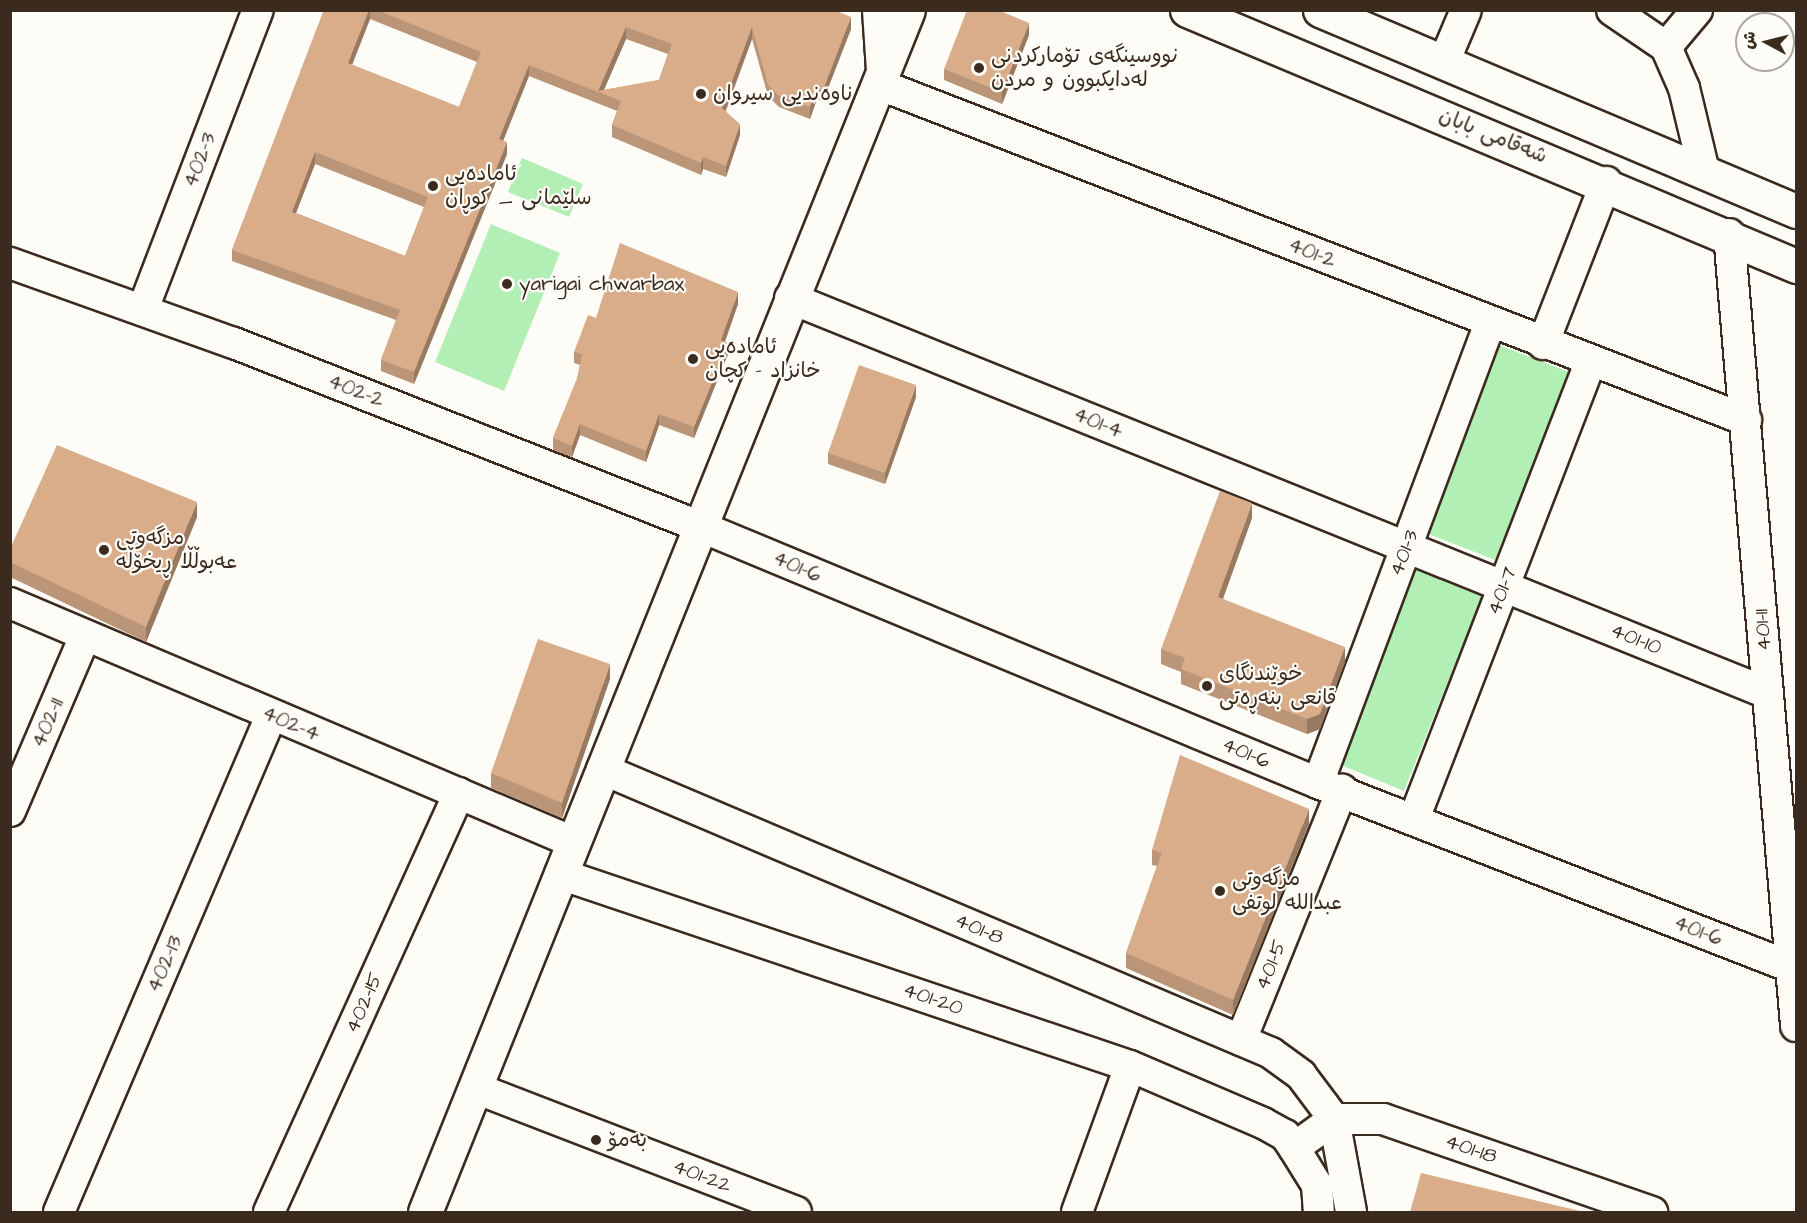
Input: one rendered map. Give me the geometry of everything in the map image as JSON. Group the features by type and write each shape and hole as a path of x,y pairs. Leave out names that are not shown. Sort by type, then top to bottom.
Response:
{"street":[{"name":"402-3","path":"143,309 258,10"},
{"path":"879,10 881,77"},
{"path":"424,1212 790,298 908,10"},
{"name":"شەقامی بابان","path":"1187,10 1606,182 1729,234 1797,266"},
{"path":"1320,10 1797,211"},
{"path":"1444,62 1466,10"},
{"path":"1612,10 1666,47 1684,88 1704,171"},
{"path":"1666,47 1697,10"},
{"name":"401-2","path":"881,77 1590,363 1746,420"},
{"path":"1543,344 1606,182"},
{"name":"401-11","path":"1729,234 1797,1026"},
{"name":"402-2","path":"10,263 143,309 699,526"},
{"name":"401-4","path":"790,298 1505,585"},
{"name":"401-3","path":"1330,786 1407,547 1491,323"},
{"name":"401-7","path":"1414,819 1590,363"},
{"name":"401-6","path":"699,526 1330,786 1793,967"},
{"name":"401-10","path":"1505,585 1767,693"},
{"name":"402-4","path":"10,603 271,716 573,842"},
{"name":"402-11","path":"10,811 85,636"},
{"name":"402-13","path":"59,1212 271,716"},
{"name":"401-8","path":"602,768 1241,1040 1288,1063 1334,1119"},
{"name":"401-5","path":"1241,1040 1330,786"},
{"name":"402-15","path":"268,1212 459,793"},
{"name":"401-20","path":"560,874 1130,1066 1263,1122 1285,1135 1294,1148 1317,1185 1319,1212"},
{"path":"1077,1212 1130,1066"},
{"name":"401-22","path":"475,1088 796,1212"},
{"path":"1294,1148 1334,1119 1351,1212"},
{"name":"401-18","path":"1334,1119 1383,1119 1652,1212"}],"green space":[{"path":"522,158 583,184 569,217 508,192"},
{"name":"yarigai chwarbax","path":"491,224 560,253 504,391 435,362"},
{"path":"1499,345 1569,372 1495,560 1426,533"},
{"path":"1416,565 1484,592 1404,791 1336,763"}],"building":[{"name":"ئامادەیی سلێمانی _ کوڕان","path":"324,10 369,10 348,63 459,107 481,52 377,10 834,10 851,17 823,90 817,88 810,107 779,96 768,85 752,27 722,108 740,124 726,166 703,157 701,163 612,125 621,101 529,65 499,139 507,142 414,372 381,360 400,310 232,250","holes":["626,27 672,44 659,80 598,91","315,152 428,197 405,256 292,212"]},
{"name":"نووسینگەی تۆمارکردنی لەدایکبوون و مردن","path":"967,10 998,10 1029,23 1002,92 944,69"},
{"name":"ئامادەیی خانزاد - کچان","path":"620,243 738,292 721,340 728,343 694,427 659,414 646,451 580,424 572,446 553,438 577,379 582,354 574,352 588,315 596,318"},
{"path":"859,365 916,385 885,473 828,453"},
{"path":"57,445 197,502 146,627 10,562 10,549"},
{"path":"1220,491 1252,503 1218,597 1345,647 1320,714 1307,719 1181,669 1185,658 1161,649"},
{"path":"538,639 610,664 562,803 491,773"},
{"path":"1180,755 1309,809 1233,1000 1126,953 1162,853 1152,850"},
{"path":"1421,1173 1584,1212 1410,1212"}],"place":[{"name":"نووسینگەی تۆمارکردنی لەدایکبوون و مردن","path":"979,68"},
{"name":"ناوەندیی سیروان","path":"701,94"},
{"name":"ئامادەیی سلێمانی _ کوڕان","path":"433,186"},
{"name":"yarigai chwarbax","path":"507,284"},
{"name":"ئامادەیی خانزاد - کچان","path":"693,359"},
{"name":"مزگەوتی عەبوڵڵا ڕیخۆڵە","path":"104,550"},
{"name":"خوێندنگای قانعی بنەڕەتی","path":"1207,686"},
{"name":"مزگەوتی عبداللە لوتفی","path":"1220,891"},
{"name":"بەمۆ","path":"596,1140"}]}
